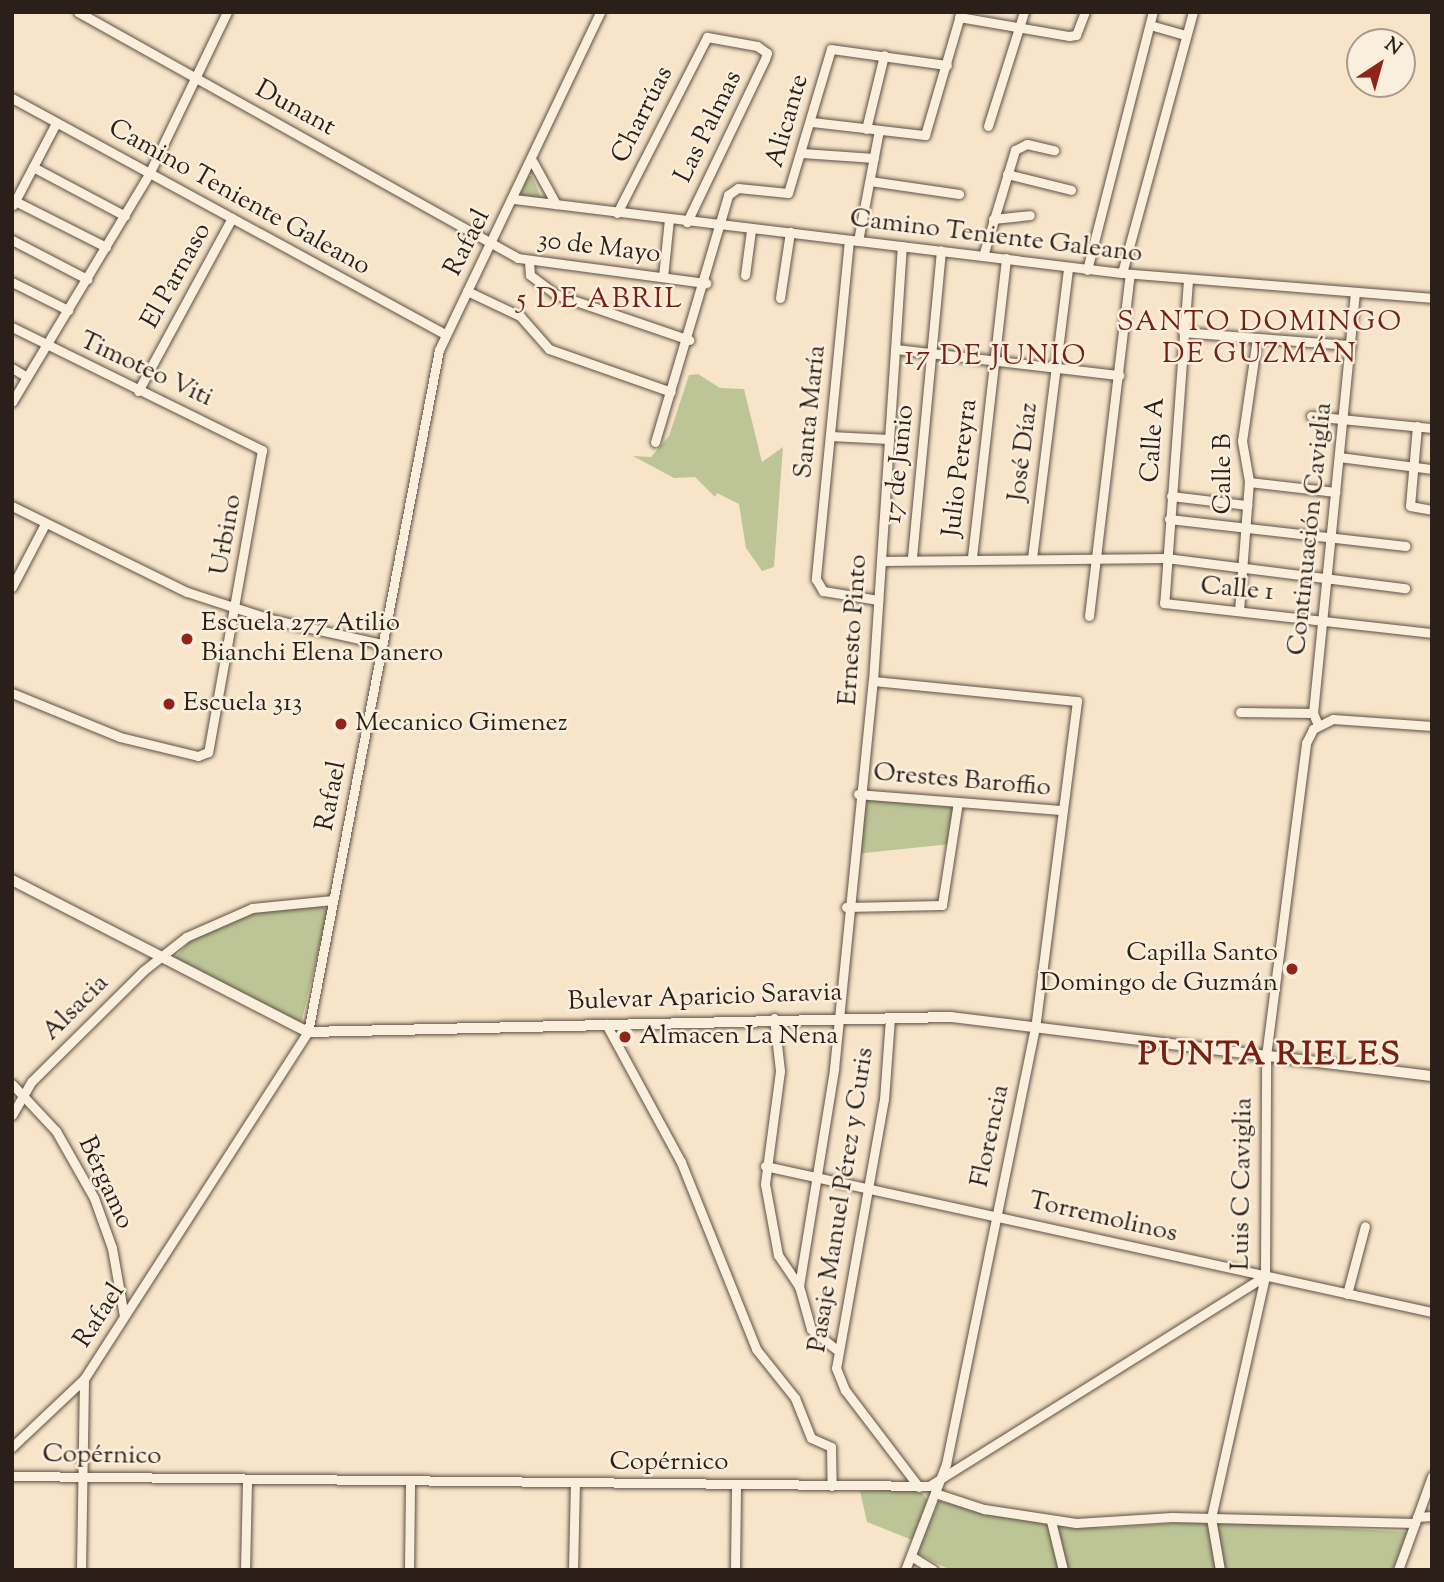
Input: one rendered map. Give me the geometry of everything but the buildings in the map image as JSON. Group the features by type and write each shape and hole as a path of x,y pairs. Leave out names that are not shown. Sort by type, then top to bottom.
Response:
{"street":[{"name":"Dunant","path":"78,12 491,242"},
{"path":"12,402 149,174 227,12"},
{"name":"Rafael","path":"12,1447 84,1378 309,1032 382,644 445,334 533,162 600,12"},
{"path":"988,126 1024,12"},
{"path":"812,122 925,135 960,15 1019,28 1076,35 1086,12"},
{"path":"1087,270 1153,12"},
{"path":"1089,616 1119,374 1126,274 1185,34 1193,12"},
{"path":"1150,25 1185,34"},
{"name":"Charrúas","path":"617,213 707,37 765,51"},
{"name":"Alicante","path":"719,226 732,189 788,193 812,122 831,49 884,55"},
{"name":"Las Palmas","path":"688,222 765,51"},
{"path":"866,129 884,55 947,65"},
{"name":"Camino Teniente Galeano","path":"12,98 445,334"},
{"path":"56,123 14,203 106,247"},
{"name":"Santa María","path":"878,600 819,588 830,436 854,241 870,181 879,131"},
{"path":"984,256 1006,174 1022,145 1054,150"},
{"path":"802,153 874,158"},
{"path":"533,162 557,205"},
{"path":"33,167 125,216"},
{"path":"1006,174 1071,190"},
{"path":"870,181 959,194"},
{"path":"12,182 22,188"},
{"name":"Camino Teniente Galeano","path":"514,199 751,230 790,232 1006,258 1068,268 1355,294 1432,298"},
{"path":"993,219 1030,215"},
{"name":"El Parnaso","path":"138,391 232,218"},
{"path":"663,277 669,219"},
{"path":"655,442 706,283 719,226"},
{"path":"745,275 751,230"},
{"path":"780,298 790,232"},
{"path":"12,240 87,279"},
{"name":"30 de Mayo","path":"491,242 529,261 706,283"},
{"name":"Ernesto Pinto","path":"799,1286 838,1017 846,907 873,681 902,246"},
{"name":"17 de Junio","path":"912,557 941,250"},
{"name":"Julio Pereyra","path":"972,557 1006,258"},
{"path":"529,261 530,275 555,294 689,340"},
{"name":"José Díaz","path":"1032,558 1068,268"},
{"name":"Calle A","path":"1164,603 1188,280"},
{"path":"12,282 68,310"},
{"path":"467,292 520,316 549,349 671,392"},
{"name":"Continuación Caviglia","path":"1318,725 1313,713 1355,294"},
{"name":"Timoteo Viti","path":"12,327 262,450"},
{"path":"1183,332 1350,345"},
{"name":"Calle B","path":"1239,611 1249,482 1242,441 1257,338"},
{"path":"896,349 1119,374"},
{"path":"12,368 27,377"},
{"path":"1311,416 1432,428"},
{"path":"1417,426 1410,506 1432,510"},
{"path":"830,436 889,439"},
{"name":"Urbino","path":"12,693 120,737 198,757 208,752 262,450"},
{"path":"1339,457 1432,470"},
{"path":"1249,482 1335,492"},
{"path":"1171,496 1247,505"},
{"path":"12,506 45,524 235,609 382,644"},
{"path":"1169,520 1405,546"},
{"path":"12,587 45,524"},
{"path":"881,561 912,557 1166,558 1405,588"},
{"name":"Calle 1","path":"1164,603 1432,633"},
{"name":"Florencia","path":"873,681 1077,701 1035,1027 937,1489 905,1570"},
{"path":"1240,712 1313,713"},
{"path":"1318,725 1339,719 1432,726"},
{"name":"Luis C Caviglia","path":"1211,1518 1265,1276 1266,1056 1306,743 1318,725"},
{"name":"Orestes Baroffio","path":"858,794 1062,810"},
{"path":"846,907 942,905 958,802"},
{"name":"Bulevar Aparicio Saravia","path":"12,880 309,1032 774,1018 890,1018 1035,1027 1432,1076"},
{"name":"Alsacia","path":"12,1115 24,1092 160,957 227,916 268,905 333,900"},
{"path":"774,1018 780,1071 765,1166 778,1255 799,1286 811,1329 838,1351"},
{"name":"Pasaje Manuel Pérez y Curis","path":"890,1018 869,1188 838,1351 839,1382 919,1487"},
{"path":"606,1024 681,1162 756,1349 795,1398 811,1438 831,1447 832,1486"},
{"name":"Bérgamo","path":"13,1084 24,1092 60,1137 94,1198 112,1248 124,1318"},
{"name":"Torremolinos","path":"765,1166 1432,1312"},
{"path":"1347,1294 1365,1226"},
{"name":"Copérnico","path":"12,1476 736,1484 937,1489 1265,1276"},
{"path":"81,1570 84,1378"},
{"path":"1398,1570 1432,1476"},
{"path":"245,1570 247,1479"},
{"path":"409,1570 410,1482"},
{"path":"573,1570 575,1484"},
{"path":"735,1570 736,1484"},
{"path":"937,1489 1051,1521 1211,1518 1416,1520 1432,1516"},
{"path":"1211,1518 1220,1570"},
{"path":"1051,1521 1063,1570"},
{"path":"911,1556 933,1570"}],"green space":[{"path":"528,176 532,176 542,200 520,196"},
{"path":"698,374 720,388 744,389 762,462 783,447 774,567 762,571 746,548 739,504 717,493 715,497 695,477 674,478 633,456 651,457 669,436 689,375"},
{"path":"864,797 954,806 950,844 855,854"},
{"path":"319,904 328,911 301,1023 175,958 190,941 250,913"},
{"path":"919,1489 928,1501 912,1540 867,1522 860,1491"},
{"path":"939,1501 1045,1524 1103,1528 1208,1521 1408,1532 1392,1570 950,1570 917,1553"}],"place":[{"name":"Escuela 277 Atilio Bianchi Elena Danero","path":"187,639"},
{"name":"Escuela 313","path":"169,704"},
{"name":"Mecanico Gimenez","path":"341,724"},
{"name":"Capilla Santo Domingo de Guzmán","path":"1292,969"},
{"name":"Almacen La Nena","path":"625,1037"}],"district":[{"name":"5 DE ABRIL","path":"600,300"},
{"name":"SANTO DOMINGO DE GUZMÁN","path":"1260,339"},
{"name":"17 DE JUNIO","path":"996,357"},
{"name":"PUNTA RIELES","path":"1270,1057"}]}
